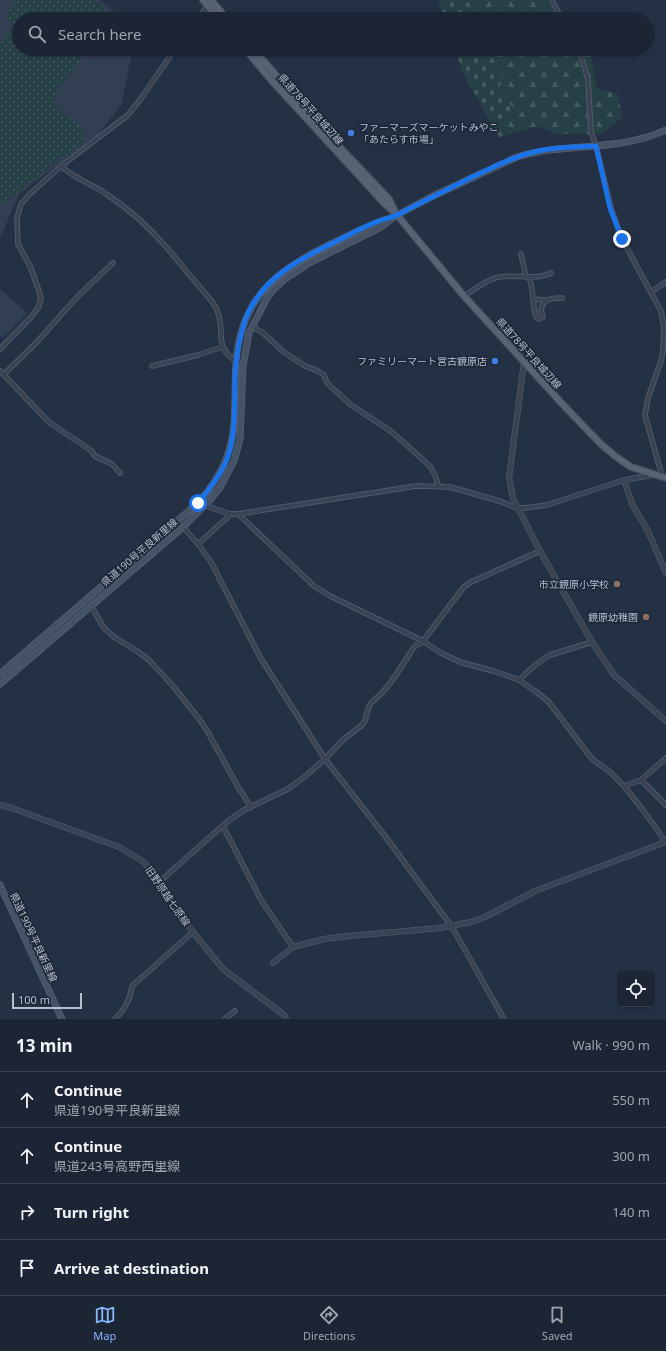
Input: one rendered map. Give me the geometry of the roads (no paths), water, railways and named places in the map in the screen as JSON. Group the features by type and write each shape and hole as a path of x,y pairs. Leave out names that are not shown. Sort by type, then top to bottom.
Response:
{"main road":[{"path":"203,0 213,12"},
{"path":"211,0 221,12"},
{"name":"県道78号平良城辺線","path":"251,56 278,88 384,203 397,215 464,296 601,444 614,456 631,467 664,477"},
{"name":"県道78号平良城辺線","path":"259,56 331,138 389,199 397,215"},
{"path":"397,215 517,156 554,148 596,146 645,138 666,130"},
{"name":"県道190号平良新里線","path":"0,684 183,527 221,486 230,470 240,439 244,355 252,327 267,298 285,279 309,263 381,227 397,215"},
{"name":"県道190号平良新里線","path":"0,674 198,503 216,480 225,463 233,434 236,361 241,333 246,317 266,287 289,266 376,222 397,215"},
{"name":"県道190号平良新里線","path":"0,885 62,1019"}],"street":[{"path":"552,0 558,12"},
{"path":"203,12 207,6"},
{"path":"0,349 32,316 38,308 41,299 30,266 18,244 17,218 21,204 60,166 128,115 171,56"},
{"path":"581,56 588,79 591,132 596,146 610,208 618,227 661,311 664,328 663,350 648,398 645,415 664,477"},
{"path":"60,166 69,174 102,191 125,208 169,249 214,304 219,315 222,347 227,355 236,361"},
{"path":"521,254 532,285 536,317 540,319 543,317 541,309 546,300"},
{"path":"4,374 36,343 78,296 113,264"},
{"path":"464,296 499,277 543,277 551,273"},
{"path":"651,292 666,282"},
{"path":"533,299 546,300 550,298 562,298"},
{"path":"252,327 262,332 285,353 305,366 324,375 327,383 351,405 392,432 430,466 435,474 438,486"},
{"path":"152,366 198,355 222,347"},
{"path":"524,362 509,478 513,498 540,551 592,642 614,675 666,721"},
{"path":"0,371 50,423 92,451 95,456 112,464 120,474"},
{"path":"198,503 230,514 238,514 416,486 438,486 450,487 499,501 517,508 525,508 547,505 624,480 655,474"},
{"path":"624,480 633,506 648,531 666,571"},
{"path":"198,544 230,514"},
{"path":"238,514 314,586 348,605 423,641 441,653 460,662 519,680 548,701 592,759 609,771 624,786 643,810 665,843 535,891 485,917 471,922 452,927 349,936 293,947 273,964"},
{"path":"183,527 211,562 260,657 325,759 388,840 452,927 504,1019"},
{"path":"158,883 233,817 294,785 325,759 345,738 365,721 371,702 383,692 396,676 414,647 423,641 463,588 471,582 540,551"},
{"path":"91,606 104,628 114,637 149,660 173,686 200,720 250,808"},
{"path":"519,680 535,665 550,655 592,642"},
{"path":"624,786 641,780 666,758"},
{"path":"641,780 666,805"},
{"name":"旧野原越七原線","path":"0,805 119,847 144,862 193,932 223,969 284,1015 286,1019"},
{"path":"223,826 262,900 293,947"},
{"path":"115,1019 126,1008 132,986 193,932"},
{"path":"226,1019 234,1012"}],"place":[{"name":"ファーマーズマーケットみやこ 「あたらす市場」","path":"351,133"},
{"name":"ファミリーマート宮古鏡原店","path":"495,361"},
{"name":"市立鏡原小学校","path":"617,584"},
{"name":"鏡原幼稚園","path":"646,617"}]}
